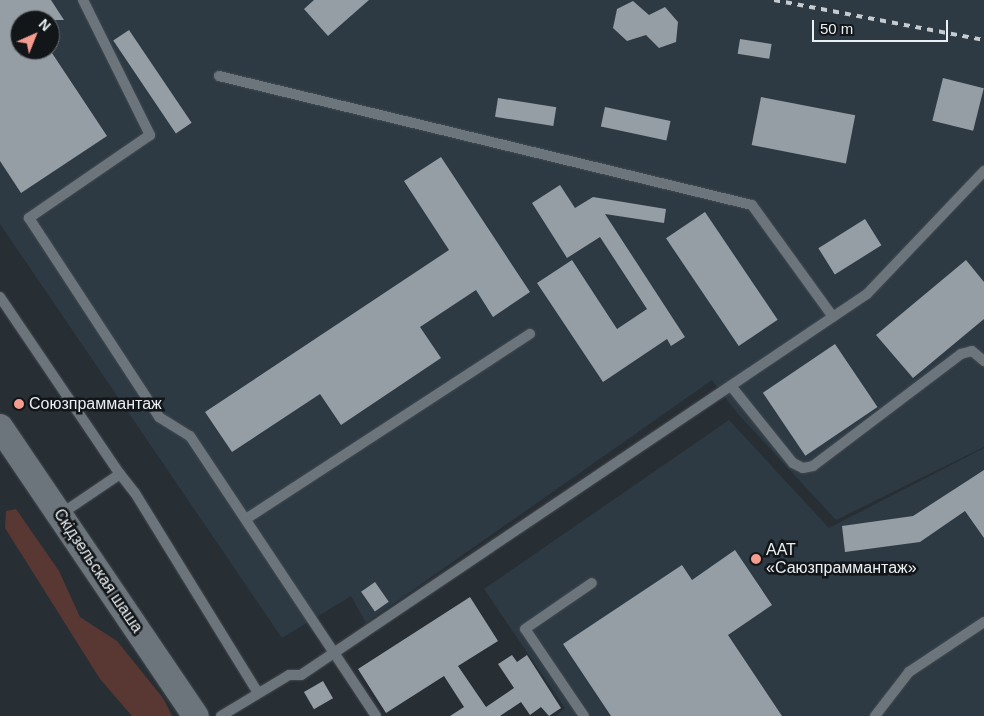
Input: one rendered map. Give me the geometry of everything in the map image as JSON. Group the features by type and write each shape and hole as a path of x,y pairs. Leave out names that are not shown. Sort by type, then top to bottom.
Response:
{"street":[{"name":"Скідзельская шаша","path":"0,427 196,716"}],"lane":[{"path":"83,0 150,136 30,218 160,417 190,436 376,716"},
{"path":"219,76 752,205 833,318"},
{"path":"221,716 289,675 301,675 335,653 867,294 984,171"},
{"path":"0,297 120,474 135,493 258,693"},
{"path":"246,519 530,334"},
{"path":"731,386 793,462 803,468 813,466 961,354 972,352 984,361"},
{"path":"60,515 120,474"},
{"path":"584,716 525,628 592,583"},
{"path":"875,716 909,672 984,622"}],"shaded area":[{"path":"0,0 984,0 984,447 836,520 738,414 712,380 366,623 351,596 282,638 0,224"},
{"name":"ААТ «Саюзпраммантаж»","path":"729,420 829,528 984,448 984,716 556,716 565,708 484,589"},
{"path":"16,509 59,571 80,617 117,641 163,698 172,716 132,716 100,679 5,528 6,511"}],"building":[{"path":"0,0 51,0 58,10 10,10 10,60 57,60 107,136 21,193 0,161"},
{"path":"314,0 369,0 328,36 304,9"},
{"path":"633,1 649,15 665,7 678,22 676,42 659,48 646,35 627,41 613,28 617,9"},
{"path":"129,30 192,123 176,133 113,41"},
{"path":"740,39 772,44 769,59 738,54"},
{"path":"943,78 984,88 973,131 932,121"},
{"path":"761,97 855,115 846,163 752,145"},
{"path":"498,98 556,107 553,126 495,117"},
{"path":"605,107 671,121 666,140 601,127"},
{"path":"441,157 530,292 493,317 476,290 420,327 441,358 341,425 320,394 232,452 205,412 449,250 404,181"},
{"path":"560,185 575,208 593,197 666,209 664,223 605,214 685,337 671,346 667,339 603,382 537,283 572,260 617,329 647,309 600,237 567,258 532,203"},
{"path":"705,212 778,320 739,346 666,238"},
{"path":"865,219 881,245 835,274 818,248"},
{"path":"966,260 984,282 984,319 913,378 876,335"},
{"path":"835,344 877,407 805,456 763,393"},
{"path":"984,470 984,538 965,511 920,542 845,552 842,526 913,516"},
{"path":"735,550 772,605 728,635 782,716 611,716 563,644 682,565 692,580"},
{"path":"375,582 389,602 375,611 361,592"},
{"path":"470,597 498,641 458,666 486,707 514,688 498,664 512,655 517,662 527,655 561,708 549,716 541,707 530,715 521,702 500,716 450,716 464,707 444,676 386,713 358,669"},
{"path":"323,681 333,698 314,709 304,692"}],"railway":[{"path":"774,0 984,40"}],"place":[{"name":"Союзпраммантаж","path":"19,404"},
{"name":"ААТ «Саюзпраммантаж»","path":"756,559"}]}
